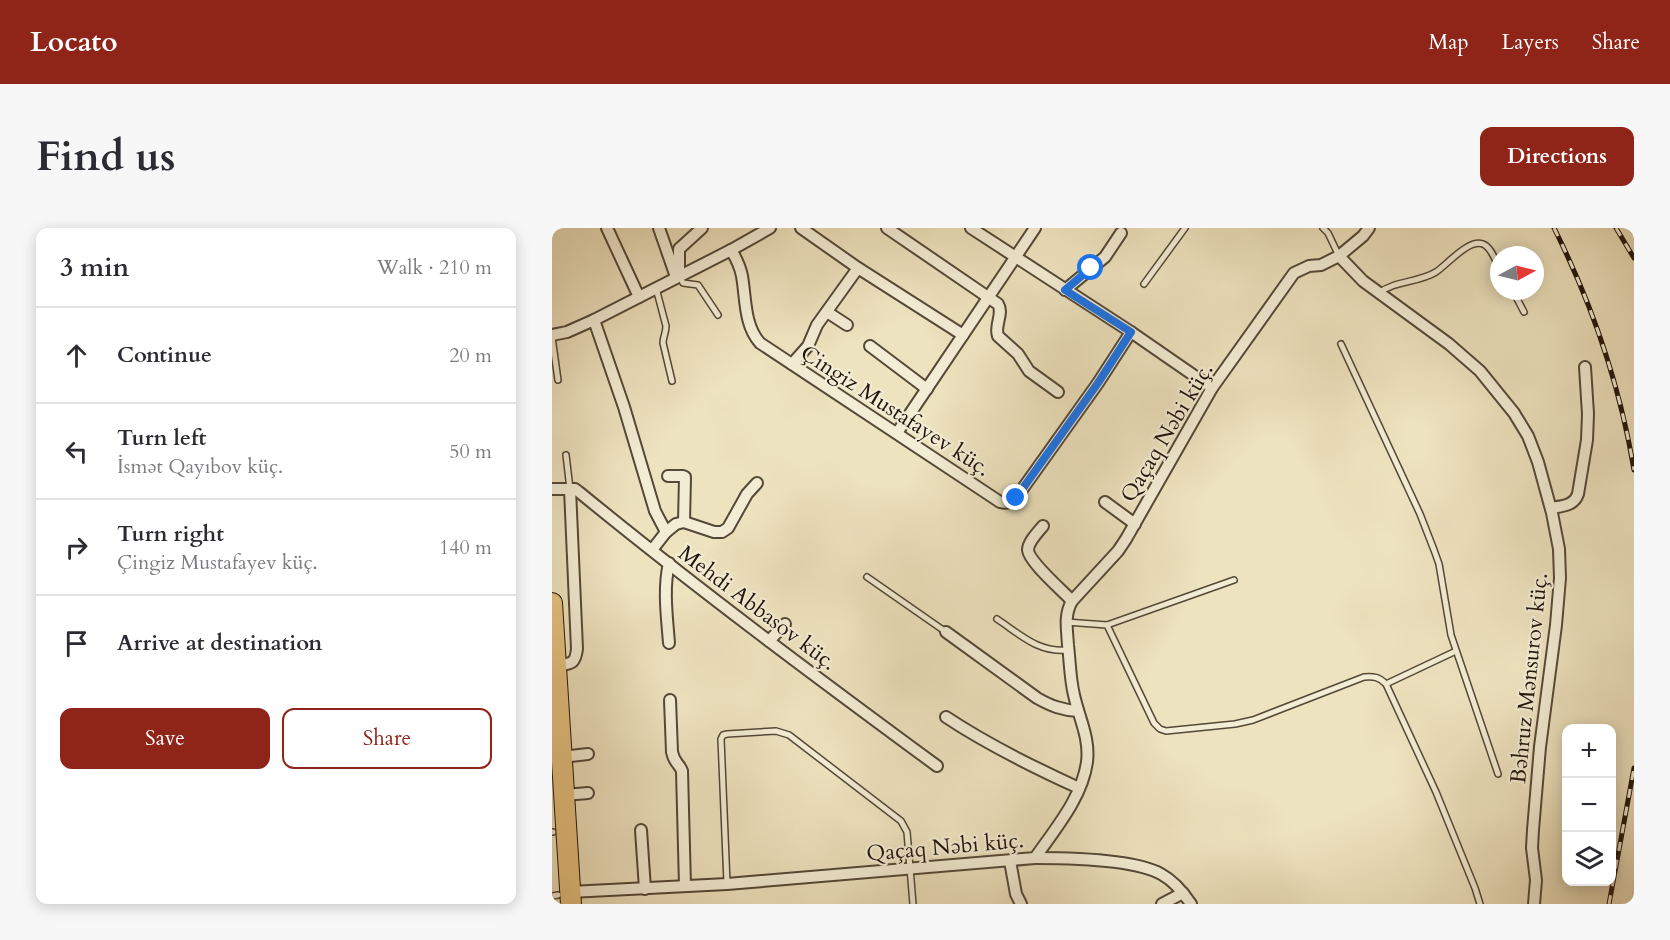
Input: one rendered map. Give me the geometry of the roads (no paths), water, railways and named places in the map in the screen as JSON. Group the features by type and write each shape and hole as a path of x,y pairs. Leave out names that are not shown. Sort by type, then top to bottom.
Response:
{"highway":[{"path":"552,603 562,757 553,832 562,898"},
{"path":"558,802 562,898"}],"street":[{"path":"607,228 639,297"},
{"path":"659,228 678,276"},
{"path":"678,276 679,249 702,228"},
{"path":"552,336 594,320 770,228"},
{"path":"801,228 858,268 963,335"},
{"path":"886,228 1000,307 996,332 998,336 1018,354 1029,371 1058,392"},
{"path":"971,228 1131,332 1212,388"},
{"path":"897,433 1035,228"},
{"path":"1339,256 1369,228"},
{"path":"1065,290 1105,257 1121,233"},
{"name":"Çingiz Mustafayev küç.","path":"731,250 739,263 742,274 749,326 760,343 1005,504 1012,502 1069,426 1131,332"},
{"name":"Bəhruz Mənsurov küç.","path":"1339,256 1363,281 1449,344 1480,370 1514,413 1528,436 1538,462 1551,508 1559,549 1560,578 1540,747 1533,830 1532,848 1536,880 1534,904"},
{"name":"Qaçaq Nəbi küç.","path":"562,898 645,889 1035,858 1068,809 1079,788 1087,762 1086,738 1071,680 1066,622 1068,608 1118,551 1212,388 1293,273 1309,266 1322,265 1339,256"},
{"path":"792,364 808,346 817,325 858,268"},
{"path":"827,312 847,325"},
{"path":"594,320 627,417 655,511 666,532"},
{"path":"870,346 927,388"},
{"path":"1551,508 1572,504 1576,501 1578,494 1587,440 1585,367"},
{"path":"668,476 685,477 684,522"},
{"path":"652,550 666,532 676,524 684,522 714,532 722,532 728,528 747,494 756,483"},
{"path":"552,489 570,489 577,649 573,663 556,666"},
{"name":"Mehdi Abbasov küç.","path":"570,489 579,492 769,642 938,766"},
{"path":"1105,502 1135,524"},
{"path":"1043,526 1030,544 1029,553 1036,565 1072,601"},
{"path":"669,563 666,575 669,644"},
{"path":"769,642 785,624"},
{"path":"946,632 1052,707 1078,711"},
{"path":"670,700 673,760 682,771 685,886"},
{"path":"946,717 1038,770 1079,788"},
{"path":"562,757 588,754"},
{"path":"558,802 588,793"},
{"path":"642,830 645,889"},
{"path":"1035,858 1133,864 1163,875 1183,892 1191,904"},
{"path":"1010,861 1016,894 1021,904"},
{"path":"1162,904 1183,892"}],"lane":[{"path":"1144,284 1185,228"},
{"path":"1323,228 1328,233 1339,256"},
{"path":"1379,293 1387,287 1437,271 1468,246 1476,243 1483,244 1490,251"},
{"path":"678,276 683,284 698,285 718,315"},
{"path":"656,288 666,326 663,343 672,381"},
{"path":"1518,300 1524,312"},
{"path":"552,336 558,380"},
{"path":"1341,344 1420,514 1434,550 1439,564 1451,635 1498,774"},
{"path":"566,455 570,489"},
{"path":"867,577 946,632"},
{"path":"1066,622 1107,625 1234,580"},
{"path":"996,619 1037,646 1047,650 1069,650"},
{"path":"1107,625 1154,723 1166,731 1235,724 1252,720 1364,677 1379,677 1386,684 1436,792 1480,904"},
{"path":"1386,684 1456,651"},
{"path":"727,884 721,739 727,734 776,731 795,739 901,821 907,832 913,904"}],"railway":[{"path":"1554,228 1581,286 1603,346 1621,407 1634,470"},
{"path":"1616,228 1634,258"},
{"path":"1609,904 1634,768"}]}
